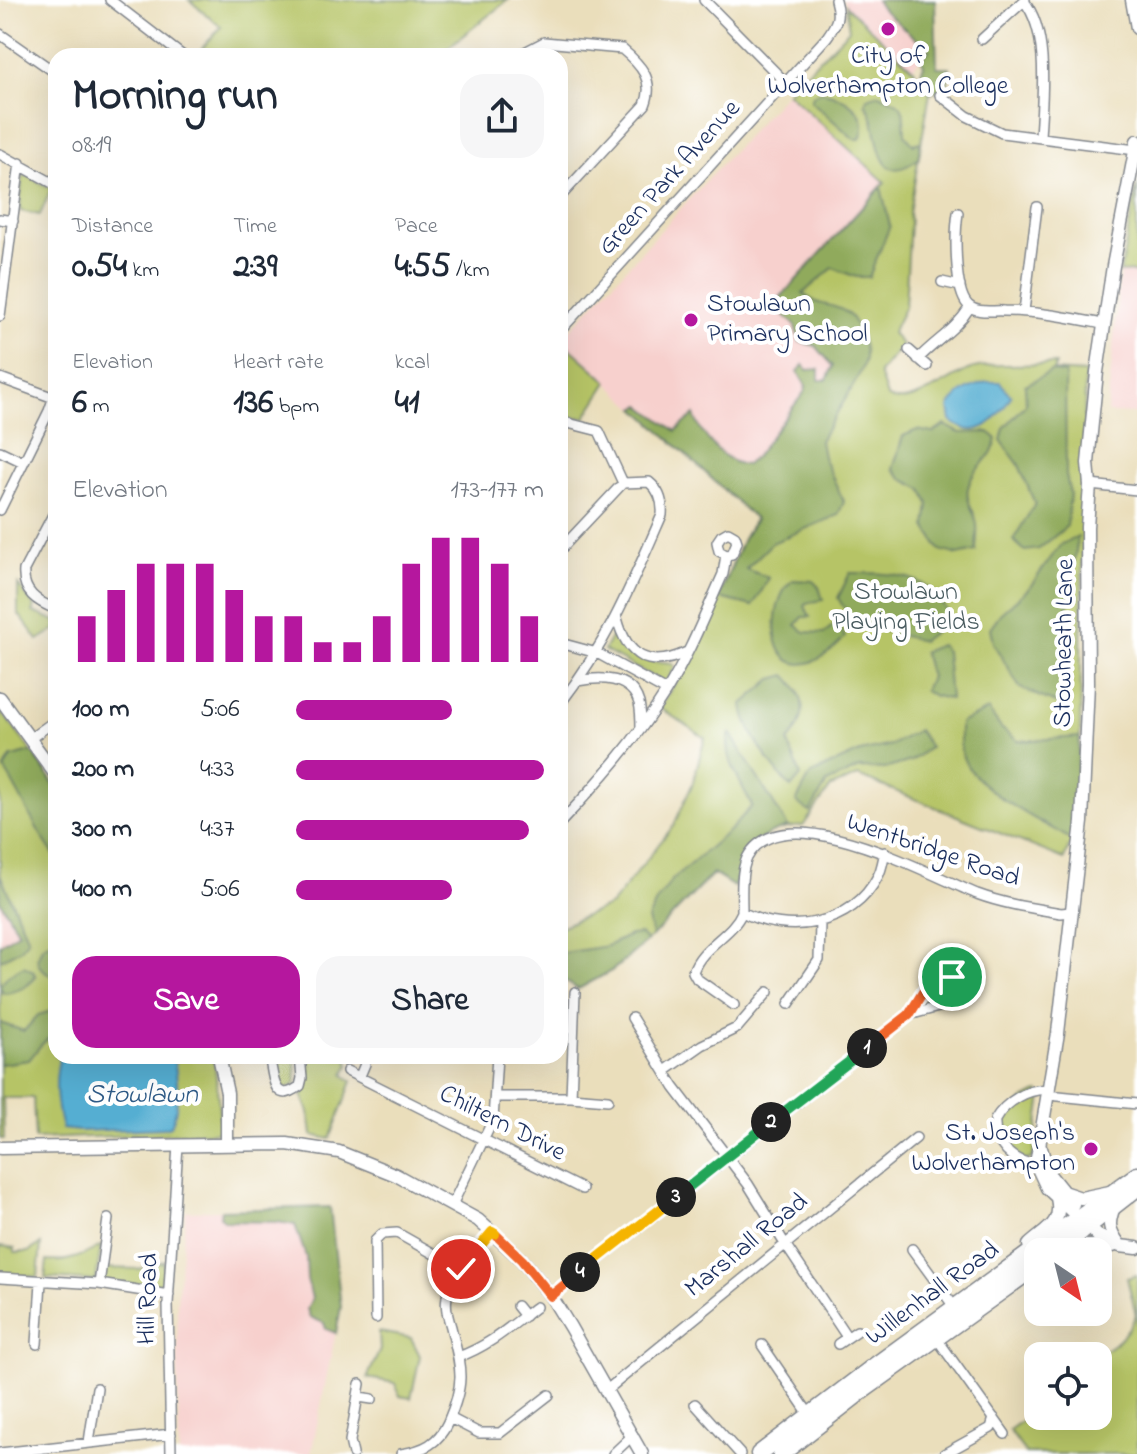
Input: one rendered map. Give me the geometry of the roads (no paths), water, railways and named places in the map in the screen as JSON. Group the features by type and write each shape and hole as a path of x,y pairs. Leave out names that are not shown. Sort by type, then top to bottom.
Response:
{"highway":[{"name":"Willenhall Road","path":"781,1454 933,1332 955,1308 1083,1222 1137,1175"},
{"name":"Willenhall Road","path":"1114,1198 1137,1188"},
{"name":"Willenhall Road","path":"1068,1238 1083,1222"},
{"name":"Willenhall Road","path":"759,1454 809,1414 1024,1274"}],"street":[{"path":"110,0 173,48"},
{"path":"704,0 786,83"},
{"name":"Green Park Avenue","path":"568,322 827,37 837,24 839,15 835,0"},
{"path":"982,39 1024,0 1033,16 1042,63 1040,137"},
{"path":"1132,0 1137,28"},
{"path":"0,34 48,67"},
{"path":"532,48 544,42 622,49 649,79 645,105 568,188"},
{"path":"940,95 983,126 1002,133 1136,146"},
{"name":"Stowheath Lane","path":"1036,1164 1049,1093 1082,822 1088,699 1088,463 1103,324 1136,146"},
{"path":"0,154 48,180"},
{"path":"0,316 20,163"},
{"path":"1024,311 1037,207"},
{"path":"958,213 955,251 962,296 970,307 977,310 1024,311 1103,324"},
{"path":"0,219 13,221"},
{"path":"942,282 960,286"},
{"path":"909,350 922,362 932,344 959,325 970,307"},
{"path":"0,378 48,392"},
{"path":"0,510 48,409"},
{"path":"568,423 599,431 623,483"},
{"path":"0,451 23,462"},
{"path":"568,541 623,483 649,482 658,492 663,506 662,515 617,618 568,693"},
{"path":"1090,485 1137,490"},
{"path":"48,524 24,570 23,580 29,594 48,606"},
{"path":"568,815 641,729 666,691 723,574 726,555"},
{"path":"617,618 626,645 639,657 669,659 687,652"},
{"path":"568,645 597,653 666,691"},
{"path":"577,681 604,677 620,681 638,701 641,729"},
{"path":"0,698 48,763"},
{"path":"31,738 48,726"},
{"name":"Wentbridge Road","path":"742,912 747,858 758,845 790,832 847,841 885,852 1001,902 1061,913 1071,912"},
{"path":"734,1005 697,979 693,972 710,945 739,919 742,912 781,924 820,923 843,913 865,893 878,876 885,852"},
{"path":"789,1004 819,960 820,923"},
{"path":"551,1296 909,1015 956,1000 959,989 947,972 935,973 909,1015"},
{"path":"571,1097 580,1004 575,992"},
{"path":"665,1071 702,1045 737,1028 768,992"},
{"path":"632,1018 665,1071 728,1156 843,1341 857,1331"},
{"path":"221,1064 227,1093 227,1144"},
{"path":"271,1064 275,1086 286,1093 300,1086 301,1064"},
{"path":"360,1076 365,1064"},
{"path":"452,1205 493,1120 497,1097 496,1064"},
{"name":"Chiltern Drive","path":"347,1071 582,1189"},
{"path":"1120,1246 1098,1236 1083,1222 1060,1195 1042,1181 1036,1164 1022,1164 1016,1160 998,1139 994,1124 1000,1112 1031,1090 1137,1104"},
{"path":"497,1097 608,1100"},
{"name":"Marshall Road","path":"608,1389 916,1138"},
{"path":"0,1148 287,1144 339,1152 379,1167 452,1205 492,1232 522,1260 551,1296 608,1389 642,1454"},
{"name":"Hill Road","path":"171,1454 169,1295 178,1145"},
{"path":"1002,1274 1058,1219 1060,1195 1048,1173 1040,1146"},
{"path":"1060,1195 1114,1198 1108,1221 1109,1231 1120,1246"},
{"path":"99,1284 108,1219"},
{"path":"401,1454 432,1445 441,1436 450,1418 462,1385 446,1305 449,1290 461,1269 492,1232"},
{"path":"376,1318 375,1241 382,1234 397,1233 461,1269"},
{"path":"1112,1246 1137,1248"},
{"path":"912,1249 955,1308"},
{"path":"0,1278 99,1284 169,1295"},
{"path":"37,1344 41,1282"},
{"path":"517,1306 525,1316"},
{"path":"458,1357 479,1349 536,1307"},
{"path":"933,1332 1005,1434"},
{"path":"762,1345 809,1414"},
{"path":"353,1454 350,1441 360,1384"},
{"path":"89,1442 97,1388"},
{"path":"450,1418 479,1433 500,1433 549,1395"},
{"path":"359,1397 372,1399"},
{"path":"695,1404 740,1454"},
{"path":"944,1454 991,1428 994,1418"},
{"path":"0,1453 171,1434"},
{"path":"613,1454 633,1435"}],"water":[{"path":"987,382 1000,382 1011,396 1000,413 978,429 970,430 951,421 949,407 956,397"},
{"name":"Stowlawn","path":"59,1064 174,1064 177,1091 171,1126 79,1131 62,1129 56,1092"}],"place":[{"name":"City of Wolverhampton College","path":"888,29"},
{"name":"Stowlawn Primary School","path":"691,320"},
{"name":"St. Joseph's Wolverhampton","path":"1091,1149"}],"park label":[{"name":"Stowlawn Playing Fields","path":"906,608"}]}
